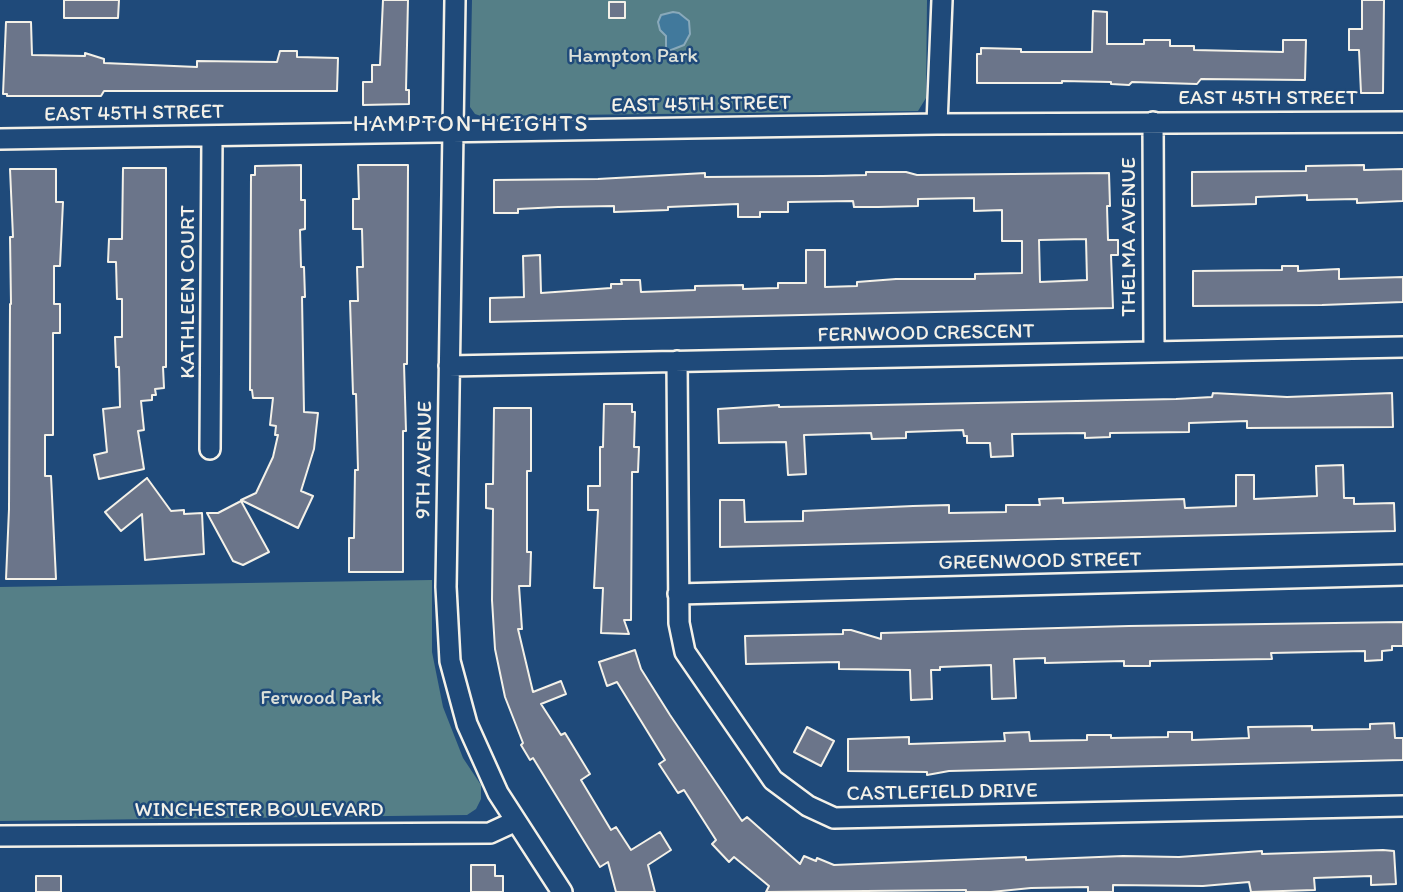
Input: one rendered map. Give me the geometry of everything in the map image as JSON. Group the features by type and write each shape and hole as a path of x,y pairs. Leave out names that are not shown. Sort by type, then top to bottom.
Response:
{"street":[{"name":"9TH AVENUE","path":"455,0 446,587 450,661 467,724 498,793 562,892"},
{"path":"937,124 942,0"},
{"name":"THELMA AVENUE","path":"1153,122 1154,352"},
{"name":"EAST 45TH STREET","path":"0,139 937,124 1403,122"},
{"name":"KATHLEEN COURT","path":"210,449 212,136"},
{"name":"FERNWOOD CRESCENT","path":"449,366 1403,347"},
{"name":"CASTLEFIELD DRIVE","path":"677,361 678,594 679,623 685,652 773,780 808,806 834,818 1403,806"},
{"name":"GREENWOOD STREET","path":"678,594 1403,575"},
{"name":"WINCHESTER BOULEVARD","path":"0,836 490,833 516,821"}],"green space":[{"name":"Hampton Park","path":"472,0 927,0 926,98 918,111 481,116 475,114 470,107"},
{"name":"Ferwood Park","path":"432,580 432,652 443,707 463,758 481,785 481,799 476,809 467,815 0,821 0,587"}],"water":[{"path":"673,12 689,21 690,34 684,45 666,52 666,36 660,30 658,22 661,15"}],"building":[{"path":"64,0 119,0 118,18 64,18"},
{"path":"383,0 408,0 406,90 409,90 409,104 363,105 363,82 372,82 372,65 380,65"},
{"path":"1362,0 1384,0 1383,93 1361,93 1359,50 1349,50 1349,29 1362,29"},
{"path":"609,2 625,2 625,18 609,18"},
{"path":"1093,11 1107,12 1107,44 1144,44 1144,40 1170,40 1170,46 1194,46 1194,50 1283,52 1283,40 1306,40 1305,80 1201,79 1197,84 1132,82 1129,85 1062,81 977,83 977,54 981,54 981,48 1021,49 1021,52 1092,52"},
{"path":"6,22 31,22 32,55 85,56 85,53 104,59 104,63 197,67 197,61 277,62 280,51 297,51 297,57 338,58 337,91 104,91 101,96 7,96 3,94"},
{"path":"301,165 301,200 305,200 305,229 300,230 305,297 302,297 304,412 318,413 314,449 301,491 313,496 298,528 241,500 256,493 273,457 278,435 275,435 276,426 270,425 273,398 253,398 250,390 251,175 255,175 255,166"},
{"path":"358,165 408,165 403,572 349,572 349,538 354,538 355,470 358,470 350,301 358,301 357,267 363,267 362,229 353,229 353,199 359,199"},
{"path":"1364,165 1364,170 1403,169 1403,201 1357,203 1357,199 1307,200 1307,195 1256,197 1256,204 1192,206 1192,172 1306,171 1306,166"},
{"path":"123,168 166,168 166,367 163,367 164,388 155,389 156,395 152,395 152,400 141,401 144,430 138,431 144,469 99,479 94,455 107,452 103,409 120,407 115,337 122,337 122,299 117,299 116,262 108,262 109,239 122,239"},
{"path":"10,169 56,169 56,202 63,202 60,266 54,266 54,304 60,304 60,333 53,333 53,435 45,435 45,476 51,476 56,579 6,579 9,509 10,237 13,237"},
{"path":"866,172 906,172 917,175 1109,173 1108,240 1118,240 1118,255 1111,255 1113,308 490,322 490,298 524,297 523,256 540,255 541,293 611,288 611,284 622,284 621,280 640,280 641,292 695,290 695,286 743,285 743,289 778,288 778,283 806,283 806,250 825,250 825,287 857,286 857,282 896,279 975,279 975,274 1022,273 1022,241 1002,241 1002,210 974,211 974,198 918,199 918,206 878,207 854,207 853,201 788,202 788,212 760,212 760,217 738,217 738,204 614,212 614,206 558,207 518,209 518,213 494,213 494,180 598,179 705,173 705,177 866,175","holes":["1086,239 1087,280 1040,282 1039,240"]},
{"path":"1282,266 1298,266 1298,271 1339,269 1339,279 1403,277 1403,302 1193,306 1193,271 1282,270"},
{"path":"1213,393 1287,397 1392,393 1393,427 1247,428 1247,421 1189,423 1189,432 1110,433 1110,437 1085,438 1085,433 1012,434 1013,456 991,457 990,443 967,443 963,430 906,432 906,438 872,439 871,433 804,435 806,474 788,475 786,442 719,443 718,409 779,405 1176,399 1212,397"},
{"path":"604,404 632,404 632,412 635,412 634,447 639,447 638,472 632,472 631,620 624,620 629,634 601,633 603,588 594,588 598,510 588,510 588,486 600,486"},
{"path":"494,408 531,408 531,471 527,471 527,552 531,552 530,586 519,586 522,629 518,629 533,692 561,681 566,694 541,704 561,735 565,733 590,774 581,780 611,830 616,827 631,850 660,832 671,850 648,865 655,892 616,892 608,862 600,867 533,758 530,760 521,745 523,743 505,697 495,649 492,600 493,509 486,508 486,484 493,484"},
{"path":"1343,465 1344,498 1354,498 1354,504 1394,503 1395,531 720,547 720,500 744,500 745,522 803,521 803,511 913,506 949,505 949,513 1006,512 1006,505 1040,505 1039,499 1063,498 1063,503 1184,499 1185,508 1236,506 1236,475 1254,475 1254,499 1317,496 1316,466"},
{"path":"147,478 171,511 184,510 184,514 202,513 204,554 145,560 142,514 121,531 105,512"},
{"path":"241,501 269,552 243,565 233,561 207,513 218,513"},
{"path":"1403,622 1403,646 1392,646 1392,650 1382,651 1382,660 1365,661 1365,651 1271,653 1272,659 1150,661 1150,666 1124,666 1124,661 1045,663 1045,658 1014,659 1016,698 992,699 991,665 940,667 940,670 931,670 932,699 911,700 910,670 839,669 839,662 746,664 745,636 843,634 843,630 851,630 881,639 881,633"},
{"path":"635,650 641,669 742,821 747,817 800,864 804,856 834,865 1026,857 1026,860 1179,857 1262,851 1262,854 1383,850 1394,851 1396,884 1371,885 1371,876 1314,878 1315,890 1251,892 1249,882 1203,886 1113,885 1113,892 1088,892 1088,887 991,892 766,892 769,886 734,857 729,862 712,844 716,840 684,790 678,793 659,764 665,760 617,682 607,686 599,662"},
{"path":"1394,723 1395,738 1403,738 1403,760 949,771 927,775 927,772 848,771 848,739 909,737 909,744 1005,741 1004,733 1029,732 1030,741 1087,740 1087,735 1111,735 1111,738 1168,737 1168,732 1192,732 1192,740 1249,738 1248,727 1370,729 1370,724"},
{"path":"807,727 834,741 821,766 794,752"},
{"path":"471,865 495,865 495,876 503,876 503,892 471,892"},
{"path":"36,876 61,876 61,892 36,892"}],"district":[{"name":"HAMPTON HEIGHTS","path":"471,125"}]}
